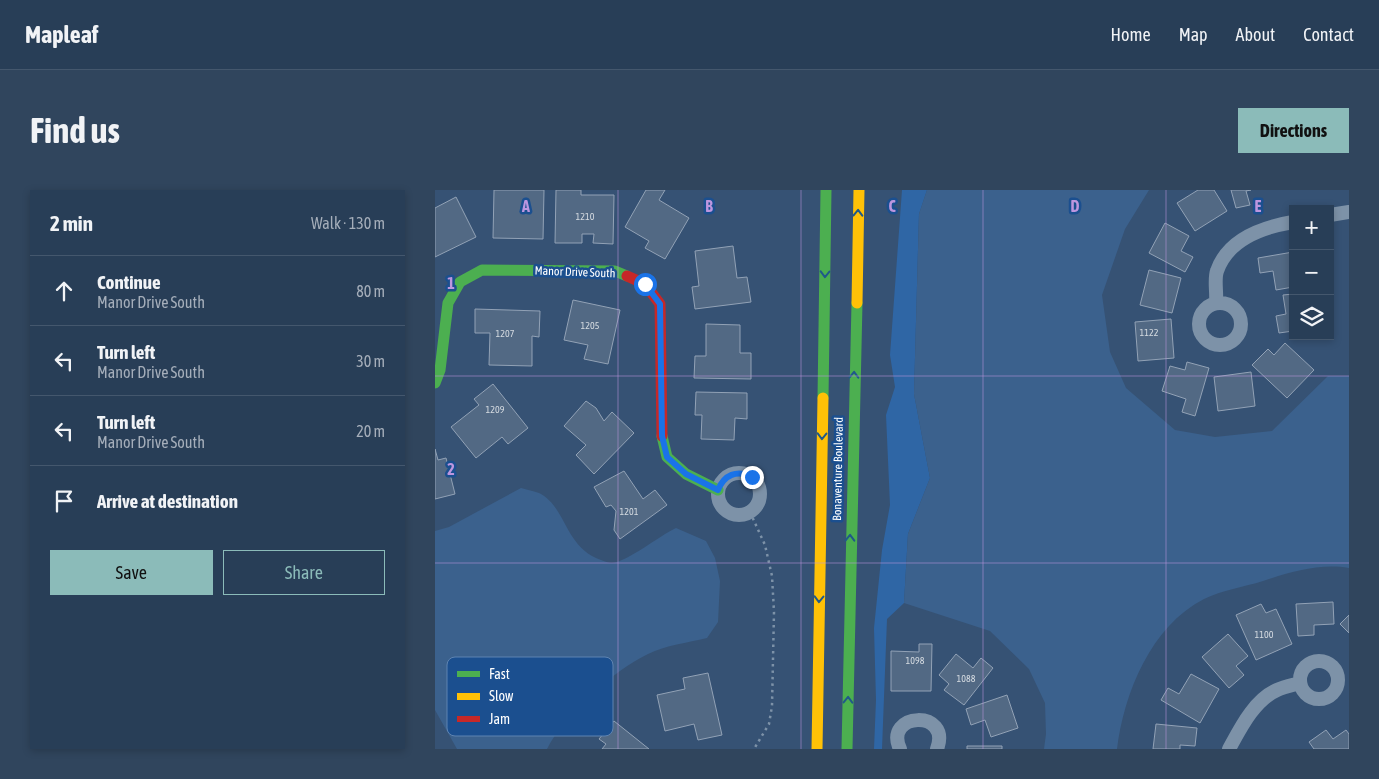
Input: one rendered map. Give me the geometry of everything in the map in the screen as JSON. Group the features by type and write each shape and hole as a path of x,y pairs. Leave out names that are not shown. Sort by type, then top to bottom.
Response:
{"main road":[{"name":"Bonaventure Boulevard","path":"817,749 826,190"},
{"name":"Bonaventure Boulevard","path":"847,749 859,190"},
{"name":"Manor Drive South","path":"435,383 440,370 449,303 461,282 482,270 615,272 645,284 660,304 662,436 667,457 686,474 718,490"}],"street":[{"path":"1334,214 1349,212"},
{"path":"1216,302 1217,271 1230,251 1250,234 1289,223"},
{"path":"738,472 752,477 757,482 761,495 759,502 750,512 744,514 730,513 720,504 718,490 725,478 731,474 738,472"},
{"path":"1229,749 1243,724 1259,705 1275,691 1300,683"},
{"path":"900,749 898,736 901,728 914,719 922,719 930,722 939,735 937,749"}],"path":[{"path":"750,512 765,545 772,576 774,612 772,706 769,724 754,749"}],"shaded area":[{"path":"902,190 927,190 919,214 914,394 930,478 908,534 904,603 887,619 882,749 874,749 876,700 874,628 882,550 890,505 886,415 895,387 890,355"},
{"path":"927,190 1149,190 1125,229 1102,295 1110,352 1126,388 1175,430 1215,437 1272,431 1328,376 1349,376 1349,568 1327,567 1294,572 1218,593 1185,611 1169,626 1143,663 1126,706 1117,749 1044,749 1046,734 1045,703 1029,669 990,631 904,603 908,534 930,478 914,394 919,214"},
{"path":"521,488 539,493 548,499 580,546 589,554 608,562 618,562 634,554 676,528 706,541 715,558 720,581 718,622 707,638 655,651 613,676 613,657 447,657 447,731 435,710 435,531 449,527"},
{"path":"450,736 555,736 547,749 457,749"}],"building":[{"path":"494,190 544,190 543,239 493,238"},
{"path":"556,190 581,190 581,195 614,195 613,244 593,243 594,234 582,234 582,243 555,243"},
{"path":"646,190 665,190 659,200 689,218 665,259 645,248 649,241 625,227"},
{"path":"1198,190 1214,190 1227,211 1195,231 1177,203"},
{"path":"1231,190 1251,190 1246,191 1250,205 1236,208"},
{"path":"456,197 476,237 435,257 435,208"},
{"path":"1165,223 1189,236 1181,251 1193,257 1185,272 1149,253"},
{"path":"733,246 737,278 747,277 751,302 695,309 692,287 699,286 695,251"},
{"path":"1289,253 1289,288 1276,290 1273,271 1260,273 1258,258"},
{"path":"1149,270 1181,278 1172,313 1140,305"},
{"path":"1289,294 1289,332 1279,333 1276,316 1286,314 1283,295"},
{"path":"573,300 620,310 608,364 584,359 588,345 564,340"},
{"path":"475,309 540,311 539,337 532,336 532,366 489,365 490,333 475,333"},
{"path":"1171,319 1174,358 1138,361 1135,322"},
{"path":"706,324 740,325 740,353 751,353 751,379 694,378 695,356 706,356"},
{"path":"1285,343 1314,370 1287,398 1252,365 1268,349 1274,355"},
{"path":"1187,362 1209,368 1195,416 1182,412 1186,399 1162,391 1170,366 1185,370"},
{"path":"1251,372 1255,406 1218,411 1214,377"},
{"path":"493,384 528,428 508,444 502,437 476,458 451,427 479,405 474,399"},
{"path":"696,392 747,393 747,419 735,418 734,440 701,439 702,415 695,415"},
{"path":"586,401 596,408 604,421 612,412 634,433 594,474 576,455 586,445 564,426"},
{"path":"435,449 438,460 446,458 455,494 435,499"},
{"path":"624,471 643,499 655,490 667,505 620,539 614,530 616,511 611,505 606,507 594,487"},
{"path":"1333,602 1334,624 1314,625 1314,635 1298,636 1296,604"},
{"path":"1261,604 1266,613 1276,609 1292,644 1256,660 1236,615"},
{"path":"1349,615 1349,633 1340,624"},
{"path":"1228,634 1248,656 1236,666 1244,675 1229,688 1202,657"},
{"path":"919,644 932,644 931,691 891,691 891,651 919,652"},
{"path":"956,654 973,668 981,658 993,668 964,705 944,690 949,684 939,675"},
{"path":"708,673 722,735 698,740 694,724 665,731 657,695 685,689 683,678"},
{"path":"1191,674 1219,689 1200,723 1161,700 1168,688 1179,694"},
{"path":"1007,695 1018,728 991,737 985,720 971,725 966,709"},
{"path":"614,721 649,749 602,749 606,744 599,739 602,736 613,736"},
{"path":"1156,724 1197,728 1195,746 1180,745 1180,749 1153,749"},
{"path":"1326,730 1333,739 1346,730 1349,734 1349,749 1314,749 1309,742"},
{"path":"967,746 1002,746 1002,749 967,749"}],"traffic: fast":[{"path":"823,398 826,190"},
{"path":"435,383 440,370 448,303 460,282 482,270 615,271 627,276"},
{"path":"847,749 857,303"},
{"path":"662,436 667,457 686,474 718,490"}],"traffic: slow":[{"path":"857,303 859,190"},
{"path":"817,749 823,398"}],"traffic: jam":[{"path":"627,276 645,284 660,304 662,436"}],"route":[{"path":"645,284 660,304 662,436 667,457 686,474 718,490 725,478 731,474 738,472 752,477"}]}
